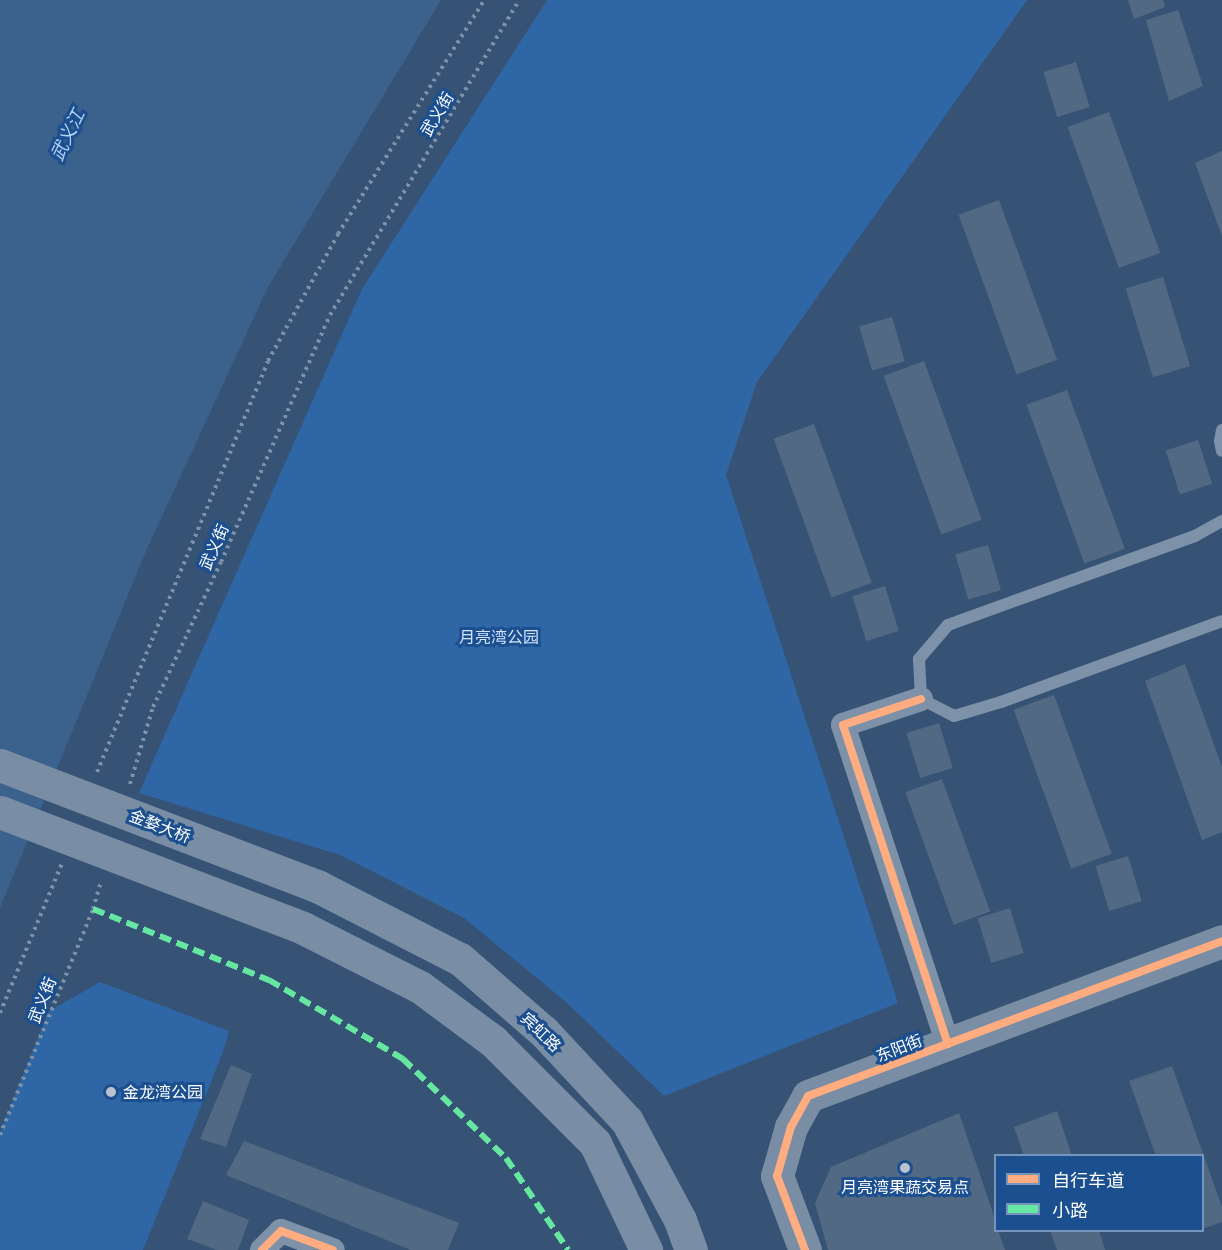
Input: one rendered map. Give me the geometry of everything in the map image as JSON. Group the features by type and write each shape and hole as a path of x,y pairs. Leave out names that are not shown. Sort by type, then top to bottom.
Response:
{"main road":[{"name":"金婺大桥","path":"0,765 319,887"},
{"path":"0,812 303,928 420,987 493,1041 595,1143 646,1250"},
{"name":"宾虹路","path":"319,887 460,959 544,1032 627,1121 680,1220 691,1250"},
{"name":"东阳街","path":"805,1250 777,1176 791,1127 808,1096 1222,941"}],"street":[{"path":"921,699 843,725 948,1044"},
{"path":"262,1250 281,1231 333,1250"}],"lane":[{"path":"1222,430 1220,441 1222,451"},
{"path":"1222,521 1196,536 948,625 919,659 921,699 954,716 1001,702 1222,621"}],"path":[{"path":"96,776 268,361 338,234 484,0"},
{"path":"0,1013 67,852"}],"green space":[{"name":"月亮湾公园","path":"547,0 1027,0 757,382 726,475 898,1003 664,1096 566,1002 464,918 340,855 139,793 362,289"},
{"name":"金龙湾公园","path":"100,982 229,1031 223,1052 143,1250 0,1250 0,1132 49,1011"}],"water":[{"name":"武义江","path":"0,0 441,0 268,287 146,551 0,908"}],"building":[{"path":"1128,0 1163,0 1165,7 1134,19"},
{"path":"1178,10 1203,86 1169,101 1146,20"},
{"path":"1076,62 1090,107 1057,117 1043,72"},
{"path":"1109,112 1160,253 1119,268 1068,127"},
{"path":"1222,151 1222,236 1195,163"},
{"path":"999,200 1057,360 1017,374 959,215"},
{"path":"1163,277 1190,366 1153,377 1126,288"},
{"path":"892,317 905,361 872,371 859,326"},
{"path":"924,361 982,520 941,535 884,376"},
{"path":"1067,390 1125,549 1084,564 1027,405"},
{"path":"814,424 872,583 831,598 774,439"},
{"path":"1198,440 1212,484 1180,494 1166,451"},
{"path":"988,545 1001,590 968,600 955,554"},
{"path":"885,586 899,631 866,641 852,596"},
{"path":"1185,664 1222,767 1222,832 1202,840 1145,681"},
{"path":"1054,695 1112,854 1071,869 1014,710"},
{"path":"939,723 953,768 920,778 906,733"},
{"path":"942,779 990,911 954,925 905,792"},
{"path":"1128,856 1142,901 1109,911 1095,866"},
{"path":"1010,908 1024,953 991,963 977,918"},
{"path":"231,1065 252,1074 226,1147 200,1139"},
{"path":"1172,1066 1203,1154 1155,1154 1129,1081"},
{"path":"1057,1111 1071,1154 1023,1154 1014,1127"},
{"name":"月亮湾果蔬交易点","path":"959,1113 994,1216 994,1232 999,1232 1005,1250 828,1250 815,1203 831,1167"},
{"path":"244,1141 459,1223 448,1250 411,1250 226,1175"},
{"path":"1204,1156 1222,1207 1222,1222 1204,1228"},
{"path":"203,1201 249,1220 238,1250 217,1250 187,1239"},
{"path":"1051,1232 1100,1232 1105,1250 1057,1250"}],"marked path":[{"path":"93,909 269,980 403,1059 506,1158 568,1250"}],"cycle path":[{"path":"921,699 843,725 948,1044"},
{"path":"805,1250 777,1176 791,1127 808,1096 1222,941"},
{"path":"262,1250 281,1231 333,1250"}],"place":[{"name":"金龙湾公园","path":"111,1092"},
{"name":"月亮湾果蔬交易点","path":"905,1168"}]}
